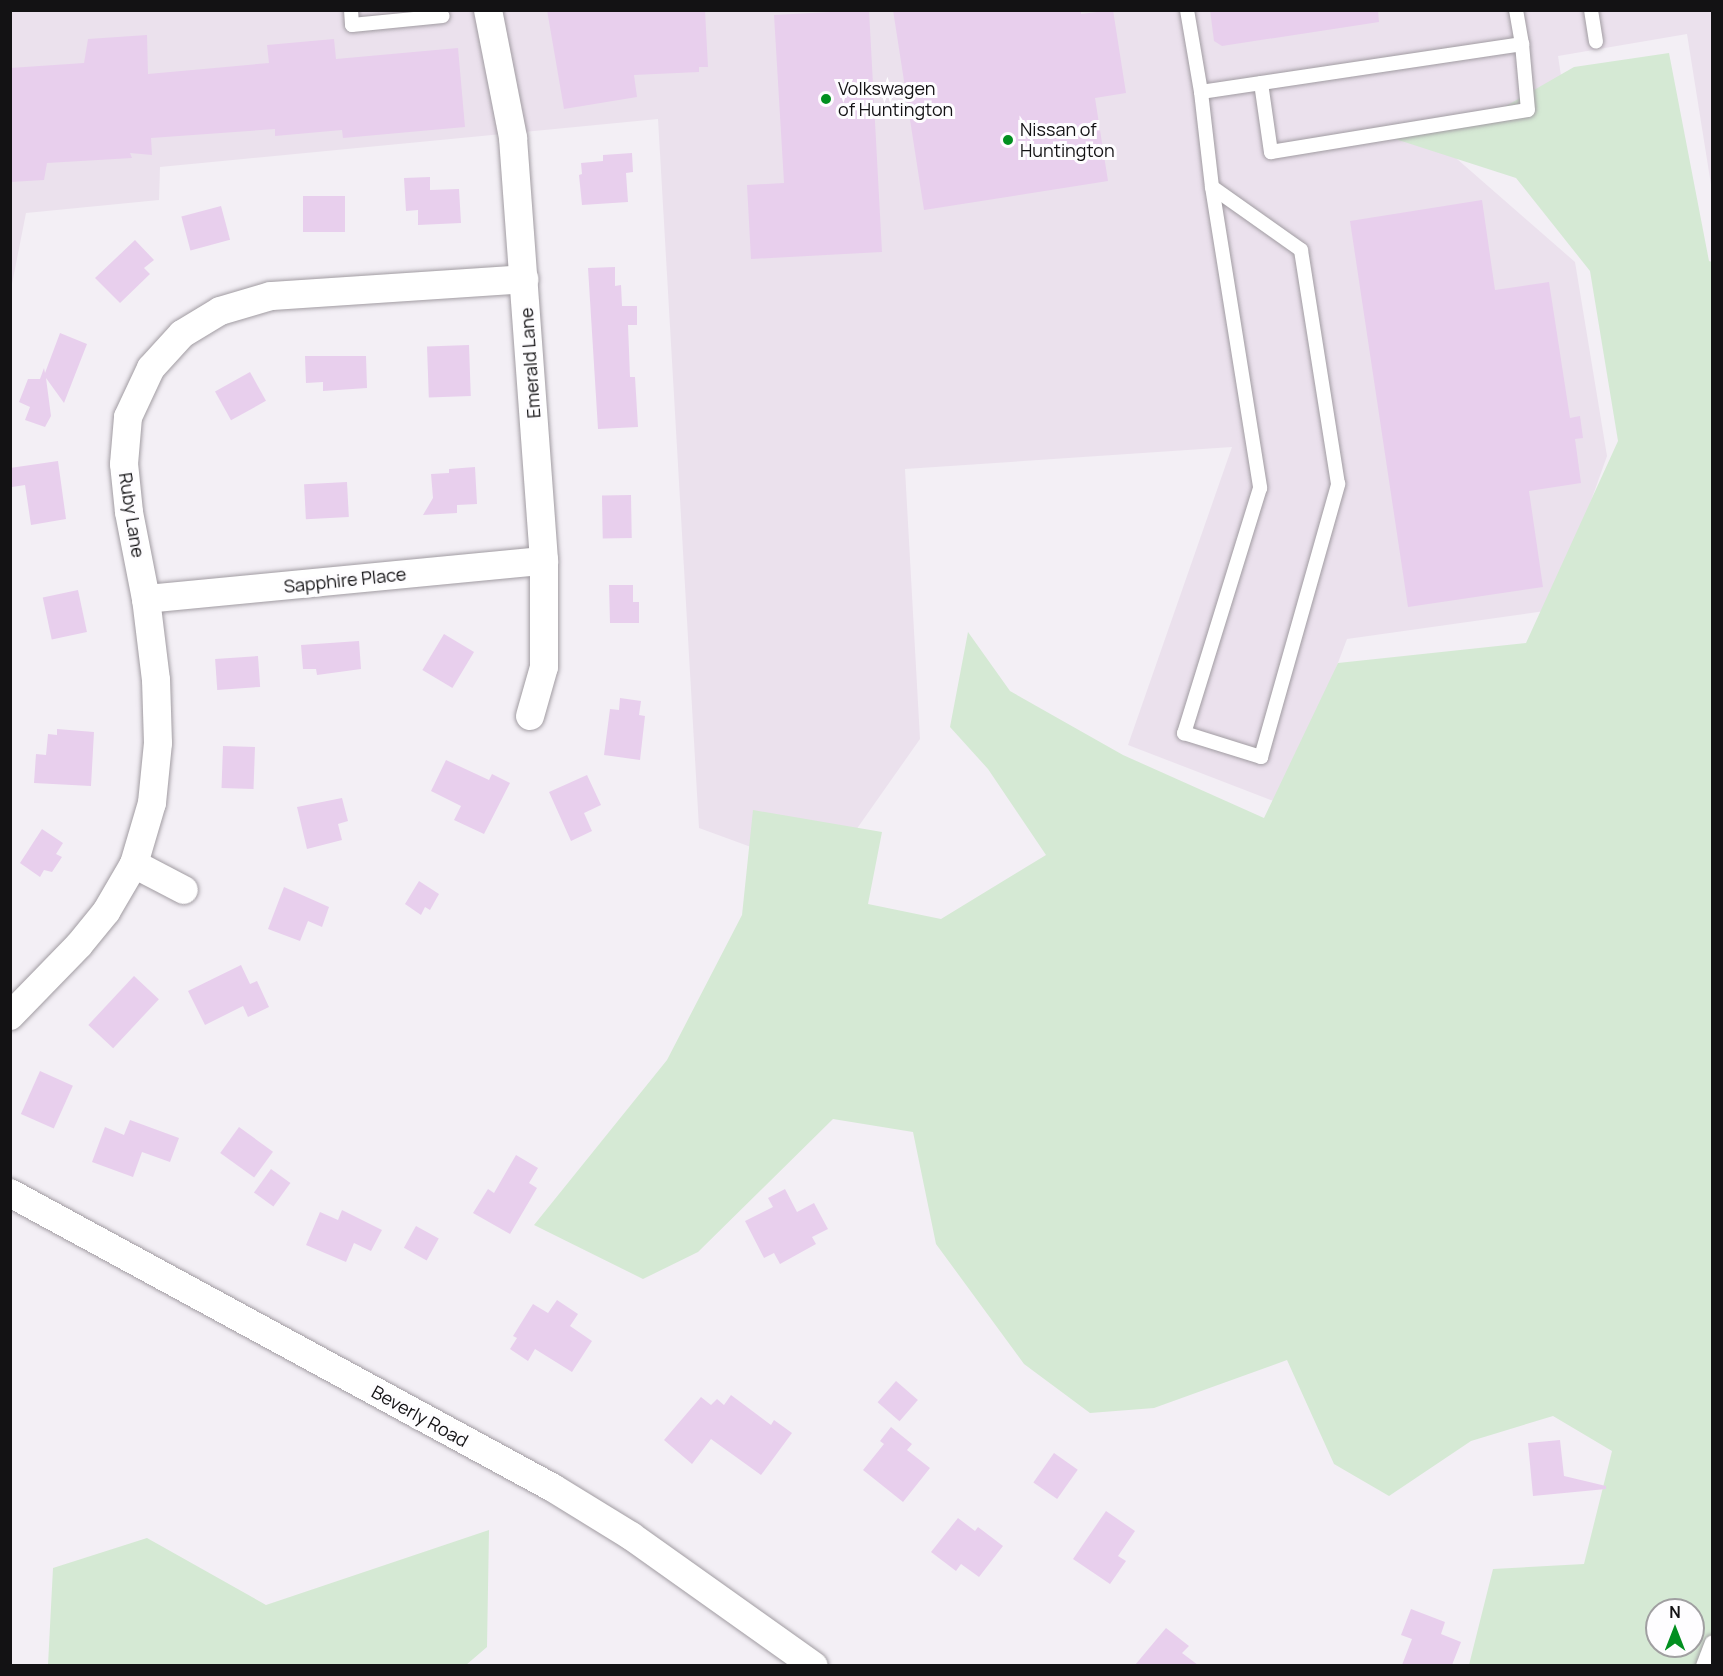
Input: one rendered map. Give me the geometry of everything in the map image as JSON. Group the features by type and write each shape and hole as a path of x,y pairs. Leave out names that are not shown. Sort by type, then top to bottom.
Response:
{"street":[{"name":"Emerald Lane","path":"488,10 513,138 544,561 544,667 530,716"},
{"name":"Ruby Lane","path":"10,1016 79,945 106,912 134,864 152,802 158,743 156,680 146,599 129,512 124,464 128,417 151,368 182,334 220,311 271,296 524,279"},
{"name":"Sapphire Place","path":"146,599 544,561"},
{"path":"134,864 184,890"},
{"name":"Beverly Road","path":"10,1193 553,1488 631,1536 814,1665"}],"lane":[{"path":"351,10 351,25 443,16"},
{"path":"1187,10 1201,92 1212,187 1260,488 1184,733 1261,757 1338,484 1301,250 1212,187"},
{"path":"1261,83 1272,152 1528,110 1522,44 1516,10"},
{"path":"1591,10 1596,42"},
{"path":"1201,92 1522,44"},
{"path":"1703,1665 1713,1643"}],"shaded area":[{"path":"11,11 1712,11 1712,191 1687,34 1558,56 1568,122 1441,145 1575,262 1607,456 1552,610 1347,639 1284,805 1128,745 1232,447 905,469 920,739 825,874 699,828 658,119 160,167 159,200 26,213 11,289"}],"green space":[{"path":"1669,53 1709,261 1712,262 1712,1665 1469,1665 1493,1569 1584,1564 1612,1451 1553,1416 1471,1441 1389,1496 1334,1464 1287,1360 1154,1408 1090,1413 1024,1364 936,1244 913,1132 833,1119 698,1252 643,1279 534,1225 667,1060 742,915 753,810 882,832 868,904 941,919 1046,855 988,769 950,727 968,632 1010,691 1123,755 1264,818 1338,663 1526,643 1618,441 1590,271 1516,178 1389,137 1494,113 1574,67"},
{"path":"489,1530 487,1647 466,1665 48,1665 53,1568 147,1538 266,1605"}],"building":[{"path":"547,10 705,10 708,67 699,67 699,72 634,75 637,97 564,109"},
{"name":"Volkswagen of Huntington","path":"869,10 882,252 751,259 747,185 784,183 774,15"},
{"name":"Nissan of Huntington","path":"893,10 1081,10 1081,14 1113,10 1126,93 1095,98 1108,181 924,210"},
{"path":"1210,10 1378,10 1379,22 1222,46 1214,41"},
{"path":"147,35 148,74 269,63 267,45 334,39 336,59 458,48 465,127 343,138 342,130 275,136 275,129 151,138 152,155 130,153 132,158 47,163 44,180 10,182 10,68 84,63 88,39"},
{"path":"632,153 633,172 626,173 628,202 582,205 579,175 582,174 581,163 603,161 603,155"},
{"path":"430,177 430,190 459,189 461,223 418,225 418,210 406,211 404,178"},
{"path":"303,196 345,196 345,232 303,232"},
{"path":"1482,200 1495,290 1549,282 1570,418 1580,416 1583,438 1575,439 1581,483 1529,491 1543,587 1408,607 1350,221"},
{"path":"221,206 230,240 190,250 181,217"},
{"path":"135,240 154,260 144,268 150,274 120,303 95,278"},
{"path":"615,267 615,286 621,285 622,306 637,306 637,325 628,325 630,377 635,377 638,427 598,429 588,268"},
{"path":"60,333 87,344 64,403 46,378 51,416 45,427 25,420 30,407 19,402 28,379 40,379 44,368 45,373"},
{"path":"469,345 471,396 429,397 427,346"},
{"path":"305,356 366,356 367,388 323,391 323,382 306,383"},
{"path":"250,372 266,401 231,420 215,391"},
{"path":"58,461 66,519 31,525 25,485 12,487 10,468"},
{"path":"475,467 477,504 457,505 457,513 423,515 433,498 431,474 449,473 449,469"},
{"path":"347,482 349,517 306,519 304,484"},
{"path":"631,495 632,538 603,538 602,496"},
{"path":"609,585 633,585 633,602 639,602 639,623 610,623"},
{"path":"78,590 87,632 52,640 43,597"},
{"path":"444,634 474,652 452,688 422,670"},
{"path":"359,641 361,669 317,675 316,669 303,669 301,645"},
{"path":"258,656 260,687 217,690 215,659"},
{"path":"620,698 641,701 639,715 645,716 640,760 604,755 610,709 619,710"},
{"path":"57,729 94,732 91,786 34,783 36,754 46,755 48,734 57,735"},
{"path":"223,746 255,747 254,789 222,788"},
{"path":"446,760 489,780 492,774 510,783 484,834 454,820 461,806 431,791"},
{"path":"587,775 601,805 584,813 592,831 571,841 549,792"},
{"path":"342,798 348,821 338,824 342,840 307,849 297,807"},
{"path":"42,829 63,843 56,854 62,857 52,872 44,870 40,877 20,863"},
{"path":"419,881 439,894 430,910 425,907 421,915 405,904"},
{"path":"284,887 329,907 322,927 308,921 300,941 268,929"},
{"path":"241,965 250,984 257,981 269,1007 248,1017 243,1006 205,1025 188,991"},
{"path":"134,976 159,999 113,1048 88,1025"},
{"path":"40,1071 73,1086 54,1129 21,1114"},
{"path":"130,1120 179,1138 170,1162 142,1152 133,1177 92,1162 105,1127 124,1135"},
{"path":"239,1127 273,1152 254,1178 220,1153"},
{"path":"516,1155 538,1168 529,1183 537,1188 510,1234 473,1213 488,1189 494,1193"},
{"path":"271,1169 290,1183 273,1207 254,1192"},
{"path":"785,1189 797,1212 814,1203 828,1229 812,1237 816,1244 780,1264 774,1253 764,1258 745,1221 773,1207 768,1198"},
{"path":"342,1210 382,1230 371,1251 354,1243 346,1262 306,1245 320,1212 338,1220"},
{"path":"416,1226 439,1239 427,1260 404,1248"},
{"path":"557,1300 578,1314 570,1326 592,1341 572,1372 535,1349 528,1361 510,1349 517,1338 513,1336 533,1304 548,1313"},
{"path":"896,1381 918,1400 900,1421 878,1402"},
{"path":"731,1395 771,1425 774,1420 792,1433 761,1475 711,1439 692,1464 664,1440 701,1397 711,1405 717,1399 724,1405"},
{"path":"891,1427 912,1444 907,1450 930,1468 903,1502 863,1470 884,1444 880,1441"},
{"path":"1560,1440 1564,1476 1606,1486 1606,1489 1533,1496 1528,1443"},
{"path":"1054,1453 1078,1470 1057,1499 1033,1482"},
{"path":"1106,1511 1135,1531 1118,1556 1126,1561 1110,1584 1073,1559"},
{"path":"958,1518 975,1531 978,1527 1003,1546 979,1577 961,1564 956,1571 931,1552"},
{"path":"1411,1609 1445,1622 1441,1634 1461,1642 1452,1665 1402,1665 1412,1639 1401,1635"},
{"path":"1166,1628 1189,1646 1182,1653 1198,1665 1135,1665"}],"place":[{"name":"Volkswagen of Huntington","path":"826,99"},
{"name":"Nissan of Huntington","path":"1008,140"}]}
